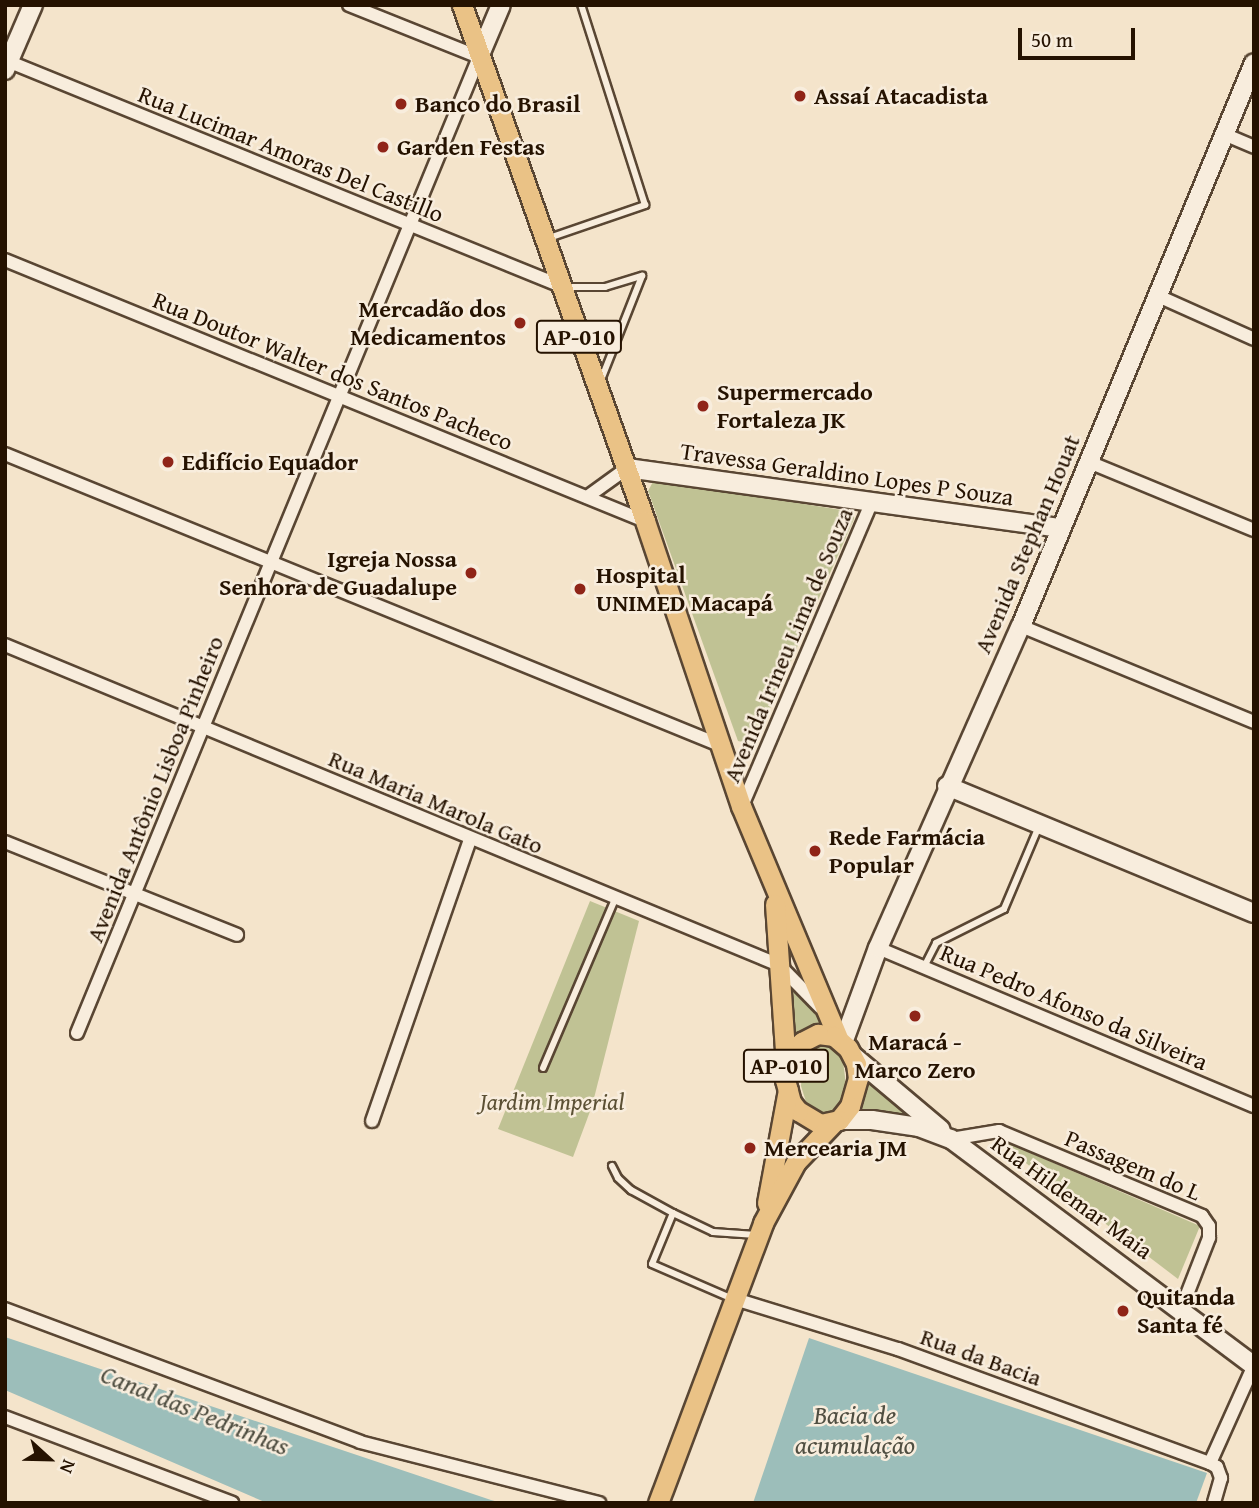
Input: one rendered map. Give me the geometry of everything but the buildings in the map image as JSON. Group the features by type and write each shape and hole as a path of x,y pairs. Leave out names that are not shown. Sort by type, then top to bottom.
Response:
{"main road":[{"path":"6,64 33,5"},
{"name":"AP-010","path":"461,5 627,468 741,806 774,889 842,1040 856,1065 857,1091 850,1107 796,1162 761,1229 658,1503"},
{"path":"479,57 500,5"},
{"name":"Avenida Stephan Houat","path":"842,1040 947,786 1021,626 1254,63"},
{"name":"Travessa Geraldino Lopes P Souza","path":"627,468 1061,528"},
{"path":"947,786 1254,913"},
{"name":"AP-010","path":"774,889 786,1067 791,1102 804,1116 820,1125 836,1121"},
{"name":"AP-010","path":"786,1067 802,1042 818,1034 842,1040"},
{"path":"842,1040 951,1139"},
{"name":"AP-010","path":"761,1229 788,1090"},
{"name":"Rua Hildemar Maia","path":"836,1121 872,1120 919,1126 951,1139 1181,1310 1217,1341 1254,1366"}],"street":[{"path":"349,5 479,57"},
{"name":"Avenida Antônio Lisboa Pinheiro","path":"77,1032 479,57"},
{"name":"Rua Lucimar Amoras Del Castillo","path":"6,64 561,286"},
{"path":"1224,134 1254,147"},
{"name":"Rua Doutor Walter dos Santos Pacheco","path":"5,260 645,521"},
{"path":"1158,296 1254,339"},
{"path":"5,454 720,745"},
{"path":"1089,462 1254,530"},
{"path":"587,497 627,468"},
{"name":"Avenida Irineu Lima de Souza","path":"741,806 872,501"},
{"path":"1021,626 1254,722"},
{"name":"Rua Maria Marola Gato","path":"5,645 779,965 842,1040"},
{"path":"372,1121 470,839"},
{"path":"5,842 237,935"},
{"name":"Rua Pedro Afonso da Silveira","path":"878,948 1254,1106"},
{"name":"Passagem do L","path":"951,1139 999,1131 1202,1216 1209,1226 1209,1238 1181,1310"},
{"name":"Rua da Bacia","path":"735,1299 898,1349 1210,1463"},
{"path":"5,1309 360,1442 599,1503"},
{"path":"1214,1503 1220,1478 1217,1468 1210,1463 1254,1366"},
{"path":"5,1417 232,1503"}],"lane":[{"path":"544,239 645,205 580,5"},
{"path":"561,286 581,289 606,287 642,276 598,388"},
{"path":"924,967 936,943 1004,909 1040,825"},
{"path":"543,1068 615,899"},
{"path":"612,1166 618,1178 631,1190 713,1232 761,1229"},
{"path":"673,1213 652,1264 735,1299"}],"green space":[{"path":"654,480 854,512 854,519 756,740 751,744 738,741 648,491"},
{"name":"Jardim Imperial","path":"590,901 639,921 592,1106 573,1157 498,1129"},
{"path":"787,978 827,1022 825,1028 798,1036 788,1031"},
{"path":"822,1044 834,1049 843,1061 846,1085 838,1109 821,1115 807,1105 801,1086 803,1058 814,1045"},
{"path":"865,1073 915,1114 857,1113 863,1096"},
{"path":"989,1135 1200,1226 1178,1279"}],"water":[{"name":"Canal das Pedrinhas","path":"5,1337 502,1503 267,1503 5,1390"},
{"name":"Bacia de acumulação","path":"809,1338 1207,1473 1196,1503 753,1503"}],"place":[{"name":"Assaí Atacadista","path":"800,96"},
{"name":"Banco do Brasil","path":"401,104"},
{"name":"Garden Festas","path":"383,147"},
{"name":"Mercadão dos Medicamentos","path":"520,323"},
{"name":"Supermercado Fortaleza JK","path":"703,406"},
{"name":"Edifício Equador","path":"168,462"},
{"name":"Igreja Nossa Senhora de Guadalupe","path":"471,573"},
{"name":"Hospital UNIMED Macapá","path":"580,589"},
{"name":"Rede Farmácia Popular","path":"815,851"},
{"name":"Maracá - Marco Zero","path":"915,1016"},
{"name":"Mercearia JM","path":"750,1148"},
{"name":"Quitanda Santa fé","path":"1123,1311"}]}
